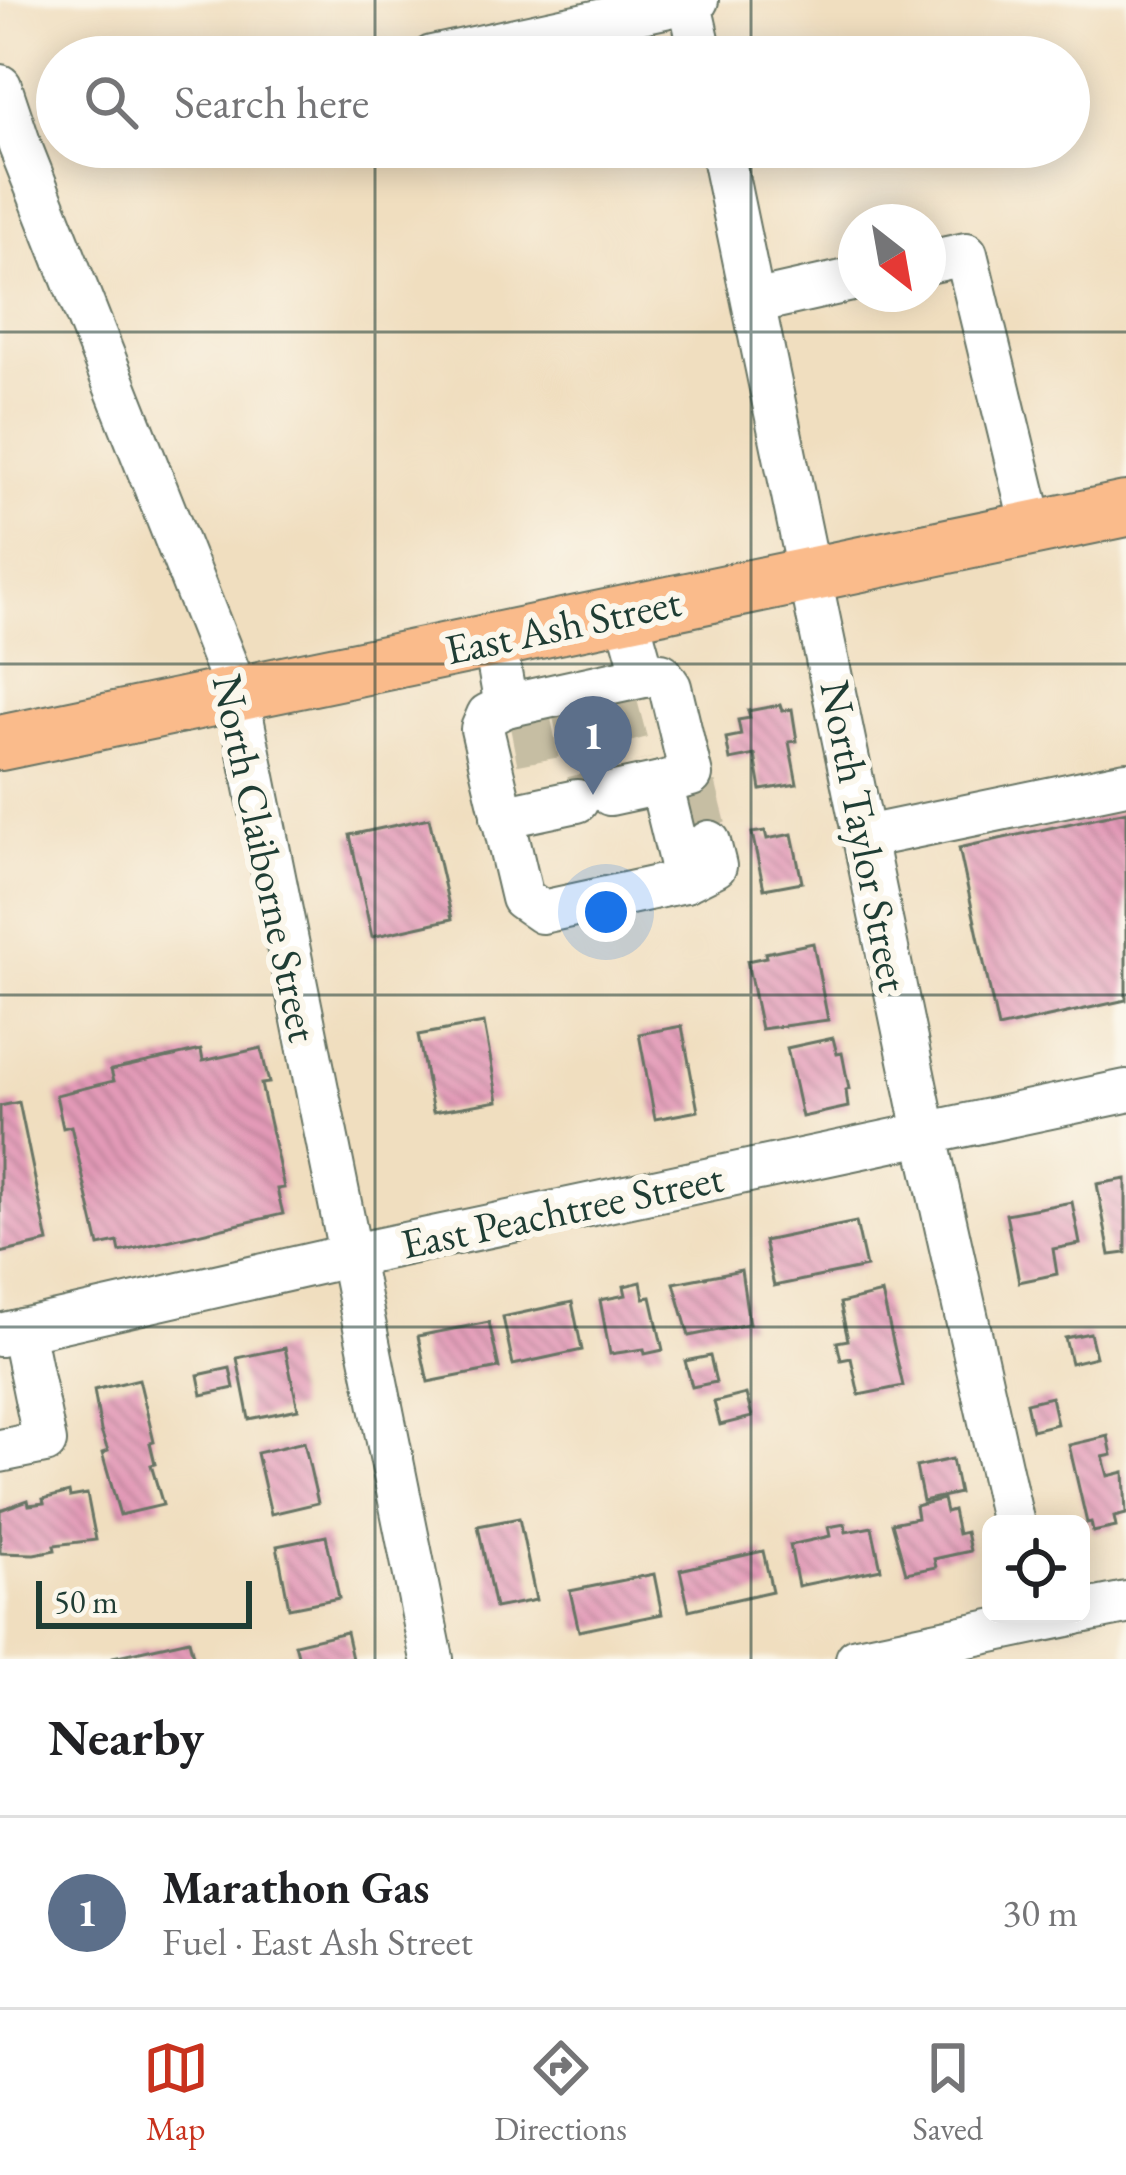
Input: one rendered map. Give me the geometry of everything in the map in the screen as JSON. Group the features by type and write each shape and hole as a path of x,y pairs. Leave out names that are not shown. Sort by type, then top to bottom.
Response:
{"main road":[{"name":"East Ash Street","path":"0,743 1126,509"}],"street":[{"path":"528,36 692,0 698,36"},
{"name":"North Claiborne Street","path":"0,86 237,693 432,1659"},
{"name":"North Taylor Street","path":"725,168 925,1132 1011,1515"},
{"path":"946,258 966,254 1033,529"},
{"path":"754,302 838,282"},
{"path":"624,687 626,612"},
{"path":"494,639 521,709"},
{"path":"622,787 670,687 661,674 571,701 488,715 482,730 522,898 542,912 685,881 715,866 709,842"},
{"path":"866,837 1126,783"},
{"path":"502,817 622,787"},
{"path":"622,787 685,881"},
{"name":"East Peachtree Street","path":"11,1332 1126,1091"},
{"path":"0,1451 45,1442 11,1332"},
{"path":"857,1659 1053,1624 1126,1603"}],"building":[{"path":"780,705 782,711 792,709 797,741 789,742 797,784 761,790 755,755 730,760 726,738 741,735 738,720 750,718 748,711"},
{"path":"711,784 723,839 696,845 684,790"},
{"path":"1126,811 1126,1000 998,1028 959,848"},
{"path":"429,818 452,919 372,937 350,835"},
{"path":"765,831 767,839 792,834 802,882 764,889 752,833"},
{"path":"813,943 828,1020 761,1029 747,961"},
{"path":"484,1023 498,1101 433,1112 418,1035"},
{"path":"682,1026 698,1111 655,1119 639,1034"},
{"path":"833,1038 837,1054 842,1053 848,1107 802,1117 787,1048"},
{"path":"261,1048 269,1083 261,1084 284,1188 277,1189 283,1214 120,1252 118,1242 99,1246 71,1126 63,1128 56,1095 114,1081 111,1070 201,1050 203,1061"},
{"path":"19,1102 48,1242 0,1253 0,1106"},
{"path":"1126,1179 1126,1253 1110,1255 1097,1184"},
{"path":"1072,1202 1080,1244 1053,1249 1057,1274 1019,1282 1006,1214"},
{"path":"856,1222 866,1267 774,1286 764,1241"},
{"path":"741,1270 749,1324 689,1336 674,1283"},
{"path":"641,1282 644,1298 651,1297 663,1350 610,1354 600,1300 626,1295 624,1286"},
{"path":"882,1293 903,1386 859,1395 851,1358 841,1360 837,1342 848,1340 840,1303"},
{"path":"572,1302 582,1350 513,1365 503,1317"},
{"path":"489,1322 499,1368 428,1382 418,1336"},
{"path":"1090,1333 1096,1357 1071,1363 1065,1338"},
{"path":"285,1348 298,1409 249,1419 237,1358"},
{"path":"710,1356 716,1382 692,1387 685,1361"},
{"path":"230,1368 234,1388 202,1395 198,1375"},
{"path":"139,1379 154,1442 150,1443 155,1464 151,1465 163,1505 120,1515 102,1453 108,1451 94,1390"},
{"path":"746,1394 752,1417 720,1425 714,1402"},
{"path":"1051,1397 1057,1424 1032,1430 1026,1403"},
{"path":"1108,1436 1112,1455 1103,1457 1108,1476 1124,1472 1126,1514 1114,1517 1116,1527 1093,1532 1069,1445"},
{"path":"304,1442 318,1503 271,1514 257,1453"},
{"path":"952,1459 959,1493 923,1501 916,1467"},
{"path":"69,1492 70,1497 87,1494 96,1540 54,1545 55,1550 34,1554 0,1553 0,1510 28,1500 29,1505 44,1503 43,1499"},
{"path":"943,1499 946,1512 953,1510 958,1534 966,1532 970,1551 934,1559 936,1567 906,1573 892,1523 917,1518 915,1506"},
{"path":"519,1518 536,1600 495,1608 478,1526"},
{"path":"845,1524 846,1532 872,1527 881,1569 798,1586 790,1545 830,1536 828,1527"},
{"path":"326,1536 339,1598 289,1608 277,1546"},
{"path":"763,1551 772,1591 689,1610 680,1570"},
{"path":"654,1574 662,1614 579,1631 570,1591"},
{"path":"346,1632 352,1659 299,1659 295,1644"},
{"path":"189,1640 194,1659 113,1659 113,1657"}],"tunnel":[{"path":"616,702 632,763"},
{"path":"573,711 594,798"},
{"path":"530,720 542,781"},
{"path":"695,787 709,842"}],"place":[{"name":"Marathon Gas","path":"593,795"}]}
